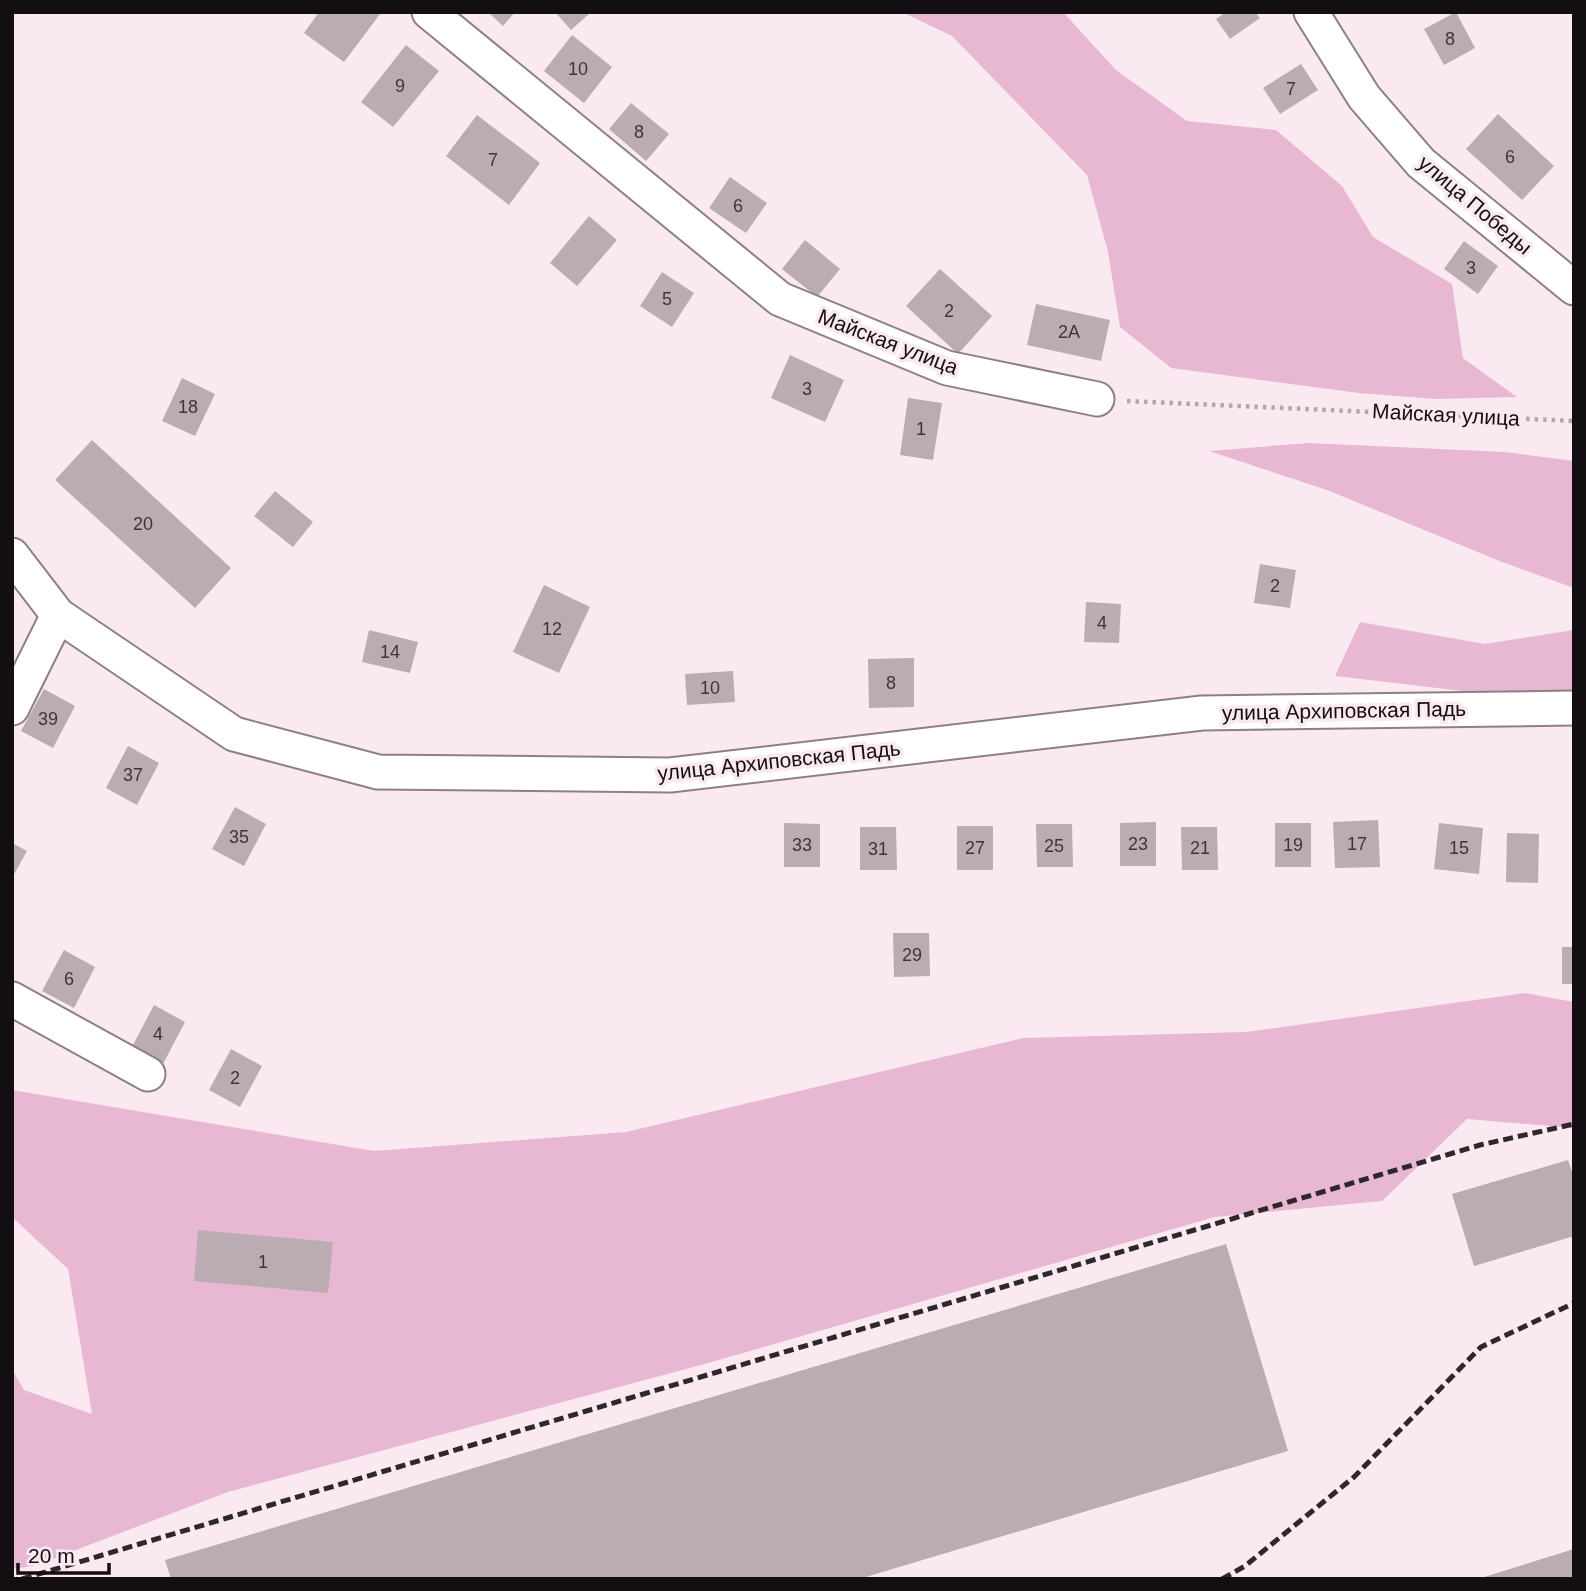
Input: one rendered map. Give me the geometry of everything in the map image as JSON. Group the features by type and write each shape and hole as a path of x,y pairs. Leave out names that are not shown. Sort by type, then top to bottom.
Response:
{"street":[{"name":"Майская улица","path":"429,12 780,299 947,368 1097,399"},
{"name":"улица Победы","path":"1311,12 1364,97 1421,163 1574,288"},
{"name":"улица Архиповская Падь","path":"12,555 58,615 234,734 378,772 670,775 1202,713 1574,708"},
{"path":"12,708 58,615"},
{"path":"12,999 148,1074"}],"path":[{"name":"Майская улица","path":"1097,399 1574,421"}],"shaded area":[{"path":"902,12 1063,12 1116,70 1187,121 1276,130 1342,186 1373,237 1452,284 1463,358 1517,397 1436,399 1359,393 1171,368 1120,327 1108,252 1087,175 952,36"},
{"path":"1309,443 1505,452 1574,461 1574,588 1502,562 1327,490 1209,451"},
{"path":"1360,622 1485,644 1574,630 1574,704 1335,676"},
{"path":"1525,993 1574,1002 1574,1128 1467,1119 1382,1201 1215,1217 712,1362 228,1492 34,1566 12,1569 12,1369 24,1390 92,1414 68,1269 12,1217 12,1090 374,1151 626,1132 1023,1038 1246,1032"}],"building":[{"path":"319,12 380,14 344,62 304,33"},
{"path":"488,12 515,12 503,26"},
{"path":"555,12 591,12 571,30"},
{"path":"1226,12 1255,12 1260,18 1230,39 1216,19"},
{"path":"1456,12 1475,48 1444,65 1424,29"},
{"path":"572,35 612,67 584,103 544,71"},
{"path":"406,45 439,71 393,127 361,102"},
{"path":"1301,64 1318,90 1280,114 1263,88"},
{"path":"631,103 669,134 646,161 609,129"},
{"path":"1498,114 1554,166 1522,200 1466,149"},
{"path":"477,115 540,163 509,205 446,156"},
{"path":"730,177 767,203 746,233 709,208"},
{"path":"589,216 617,240 577,286 550,263"},
{"path":"805,240 840,269 817,297 782,269"},
{"path":"1464,241 1498,266 1478,294 1444,269"},
{"path":"940,269 992,316 958,354 906,306"},
{"path":"662,272 694,293 672,327 640,306"},
{"path":"1036,304 1110,320 1101,361 1027,345"},
{"path":"790,355 844,380 825,422 771,398"},
{"path":"182,378 215,394 195,436 162,421"},
{"path":"908,398 942,403 933,460 900,455"},
{"path":"92,440 231,568 195,608 55,480"},
{"path":"275,491 313,522 293,547 254,516"},
{"path":"1260,564 1296,570 1290,608 1254,603"},
{"path":"544,585 590,607 559,673 513,652"},
{"path":"1086,602 1121,604 1119,643 1084,642"},
{"path":"369,630 418,642 410,673 362,662"},
{"path":"914,658 914,707 869,708 868,659"},
{"path":"733,671 735,702 687,705 685,674"},
{"path":"44,689 75,706 53,748 21,731"},
{"path":"128,746 159,763 137,805 106,788"},
{"path":"235,807 266,824 244,866 212,849"},
{"path":"1378,820 1380,867 1335,868 1333,822"},
{"path":"1156,822 1156,866 1120,866 1120,823"},
{"path":"784,823 820,824 820,867 784,867"},
{"path":"1275,823 1311,823 1311,867 1275,867"},
{"path":"1439,823 1483,828 1479,874 1434,869"},
{"path":"1036,824 1072,824 1073,867 1037,867"},
{"path":"957,826 993,826 993,870 957,870"},
{"path":"860,827 896,827 897,870 860,870"},
{"path":"1181,827 1217,827 1218,870 1182,870"},
{"path":"1507,833 1539,834 1538,883 1506,882"},
{"path":"12,843 27,851 12,878"},
{"path":"893,933 929,933 930,976 894,977"},
{"path":"1562,947 1574,947 1574,984 1562,984"},
{"path":"64,950 95,967 74,1008 42,991"},
{"path":"154,1005 185,1022 163,1064 132,1047"},
{"path":"231,1049 262,1066 240,1107 209,1090"},
{"path":"1568,1160 1574,1178 1574,1236 1474,1266 1452,1194"},
{"path":"198,1230 333,1242 328,1293 194,1281"},
{"path":"1226,1244 1288,1451 859,1579 171,1579 165,1560"},
{"path":"1574,1549 1574,1579 1481,1579 1481,1578"}],"railway":[{"path":"22,1579 1480,1145 1574,1124"},
{"path":"1222,1579 1245,1566 1354,1477 1481,1347 1574,1303"}]}
